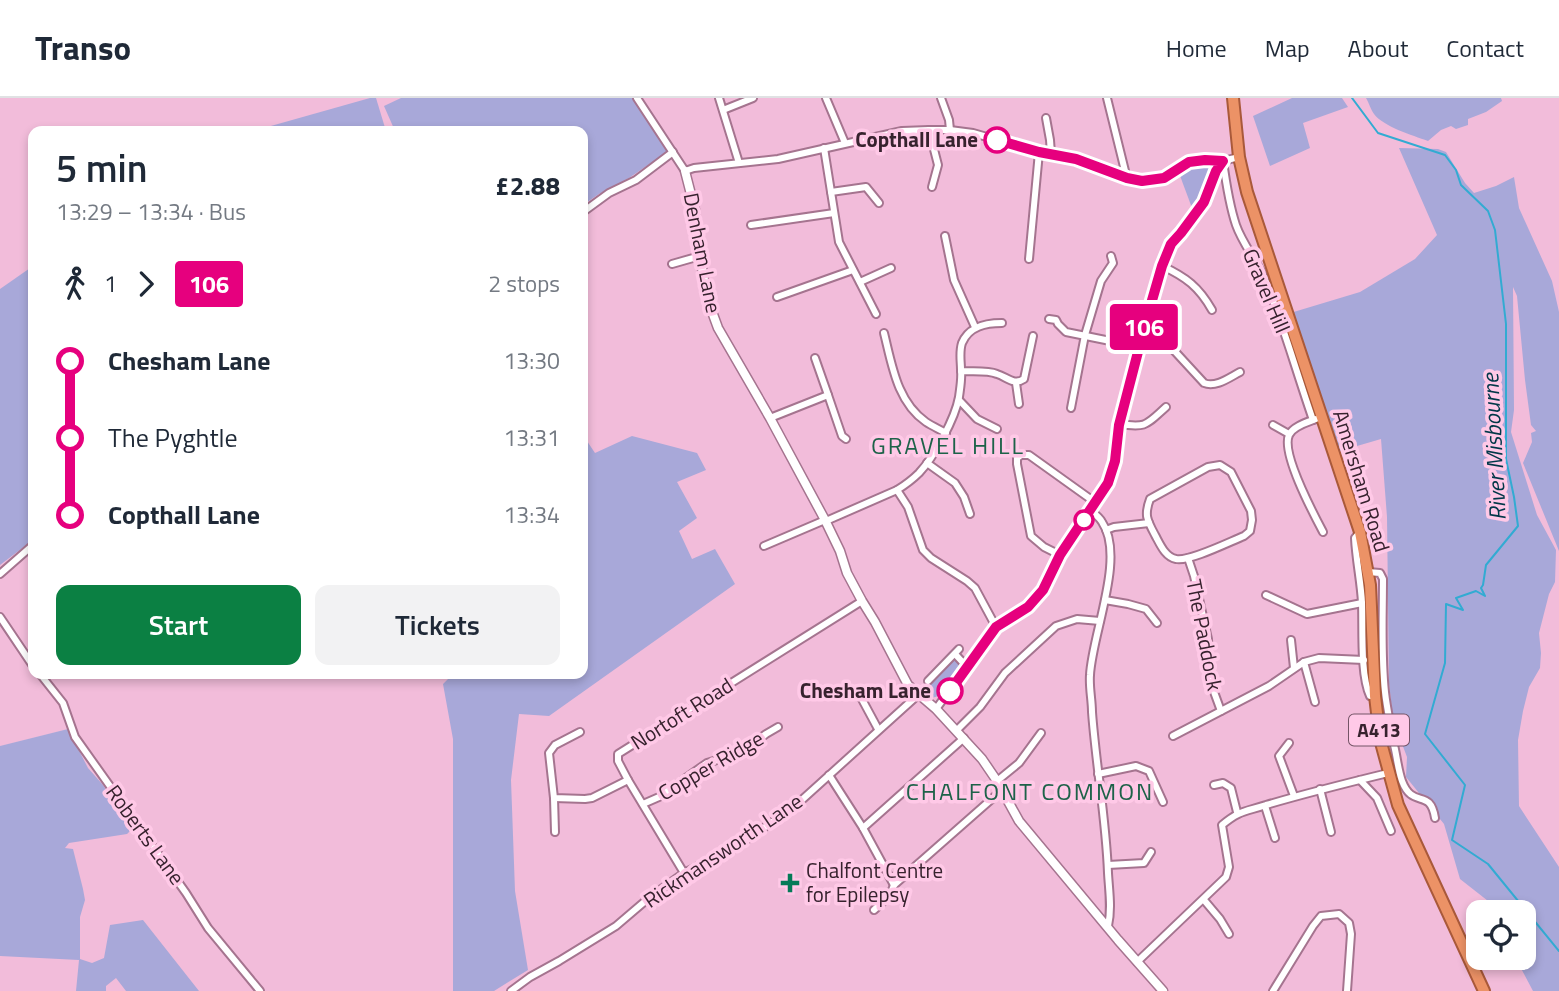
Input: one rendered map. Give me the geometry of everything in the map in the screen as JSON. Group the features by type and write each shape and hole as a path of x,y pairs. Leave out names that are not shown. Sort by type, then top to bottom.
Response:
{"highway":[{"name":"Amersham Road","path":"1233,98 1247,192 1317,418 1360,532 1373,617 1375,696 1380,739 1388,773 1398,805 1484,991"}],"street":[{"name":"Denham Lane","path":"637,98 685,171 695,207 707,298 718,328 826,521 841,551 848,573 908,685 919,694"},
{"path":"719,98 739,163"},
{"path":"723,110 753,98"},
{"path":"826,98 845,143"},
{"path":"941,98 950,130"},
{"path":"1117,98 1108,99 1127,178"},
{"path":"1046,118 1051,154"},
{"path":"929,130 938,165 932,187"},
{"path":"685,171 694,167 778,159 902,131 929,130 972,133 1039,152 1076,159 1142,181 1164,178 1189,162 1223,161 1240,157"},
{"path":"824,148 839,242 876,314"},
{"path":"588,208 609,193 636,180 673,152"},
{"path":"1029,259 1039,152"},
{"path":"936,709 996,627 1028,607 1043,590 1060,555 1108,483 1115,461 1119,425 1162,266 1171,244 1183,235 1204,202 1216,171 1223,161"},
{"name":"Gravel Hill","path":"1223,161 1236,227 1266,281 1283,324 1292,359 1317,418"},
{"path":"831,192 866,187 878,203"},
{"path":"751,225 834,213"},
{"path":"945,236 954,280 975,327"},
{"path":"672,264 700,256"},
{"path":"1071,408 1085,335 1101,281 1113,263 1111,256"},
{"path":"1162,266 1177,272 1195,285 1212,310"},
{"path":"860,282 891,268"},
{"path":"777,298 853,270"},
{"path":"1049,319 1056,320 1066,332 1140,347"},
{"path":"1146,321 1156,325 1169,345 1204,383 1215,384 1241,372"},
{"path":"764,546 908,483 927,463 946,433 959,400 963,341 975,327 1002,323"},
{"path":"884,333 896,382 905,399 925,421 946,433"},
{"path":"961,371 994,372 1016,383 1021,382 1024,379 1033,336"},
{"path":"815,358 842,436 846,439"},
{"path":"1016,383 1019,404"},
{"path":"770,418 828,395"},
{"path":"959,400 977,419 997,429"},
{"path":"1119,425 1147,425 1166,407"},
{"path":"1317,418 1293,429 1286,445 1309,505 1323,532"},
{"path":"1273,425 1289,434"},
{"path":"1060,555 1031,536 1017,458 1029,455 1096,503"},
{"path":"927,463 955,483 970,513"},
{"path":"1220,465 1231,472 1251,511 1250,531 1244,536 1188,558 1175,559 1164,552 1149,523 1146,511 1150,499 1208,467 1220,465"},
{"path":"897,489 908,507 923,550 975,588 996,627"},
{"path":"1091,510 1102,520 1110,550 1105,600 1090,674 1108,865 1108,926"},
{"path":"1106,530 1149,523"},
{"path":"1360,532 1355,538 1362,603 1364,660 1367,690 1370,696 1375,696"},
{"path":"0,573 28,549"},
{"name":"The Paddock","path":"1188,558 1208,639 1210,681 1221,711"},
{"path":"1368,572 1382,575 1385,690 1401,779 1412,796 1430,802 1435,818"},
{"path":"1266,595 1307,614 1362,603"},
{"path":"1105,600 1146,609 1157,623"},
{"name":"Nortoft Road","path":"684,873 628,780 618,761 618,754 862,601"},
{"path":"0,617 28,659"},
{"path":"957,730 980,706 1005,673 1056,626 1077,619 1100,621"},
{"path":"1291,640 1294,668"},
{"path":"928,681 957,652 968,668"},
{"name":"The Paddock","path":"1173,736 1269,686 1304,662 1319,658 1364,660"},
{"path":"1304,662 1315,702"},
{"name":"Roberts Lane","path":"44,679 63,703 75,737 208,928 260,991"},
{"path":"857,690 878,729"},
{"path":"919,694 957,730 982,759 1019,821 1163,991"},
{"name":"Rickmansworth Lane","path":"511,991 616,926 684,873 733,849 794,807 919,694"},
{"name":"Copper Ridge","path":"643,804 659,797 708,763 740,753 778,727"},
{"path":"555,832 549,752 555,745 580,732"},
{"path":"997,781 1019,763 1041,733"},
{"path":"863,828 964,738"},
{"path":"1289,743 1279,756 1294,796"},
{"path":"1098,774 1136,766 1149,771 1163,802"},
{"path":"1137,962 1226,877 1229,867 1222,825 1237,813 1388,773"},
{"path":"829,775 863,828 894,885"},
{"path":"554,798 585,799 628,780"},
{"path":"1360,780 1377,798 1391,831"},
{"path":"1214,785 1223,783 1231,788 1237,813"},
{"path":"1320,789 1331,832"},
{"path":"874,910 890,895 894,885 1002,790"},
{"path":"1265,806 1275,838"},
{"path":"1108,865 1144,863 1151,852"},
{"path":"1203,900 1229,934"},
{"path":"1273,991 1321,916 1339,914 1349,923 1351,934 1346,991"}],"shaded area":[{"path":"376,98 384,126 271,126"},
{"path":"401,98 633,98 667,152 588,202 588,126 393,126 384,106"},
{"path":"1292,98 1342,98 1348,107 1303,123 1310,148 1270,166 1253,116"},
{"path":"1366,98 1501,98 1502,101 1486,112 1468,119 1468,125 1456,129 1451,126 1441,130 1428,141 1384,123 1374,114"},
{"path":"1399,148 1438,149 1446,152 1474,193 1514,177 1519,208 1552,281 1559,312 1559,551 1523,463 1532,442 1531,433 1536,431 1531,425 1517,296 1513,287 1514,410 1511,432 1537,515 1556,550 1555,582 1549,594 1539,633 1540,668 1529,687 1518,740 1519,806 1559,867 1559,991 1533,991 1522,970 1536,970 1536,900 1487,900 1460,879 1444,824 1406,777 1407,757 1393,720 1389,683 1387,517 1381,439 1333,453 1287,314 1360,292 1415,259 1437,235"},
{"path":"1196,164 1209,164 1210,169 1192,208 1179,173"},
{"path":"28,269 28,544 0,565 0,289"},
{"path":"632,436 697,453 706,470 677,482 697,518 679,531 692,559 715,549 735,584 549,716 519,714 511,780 515,891 528,970 494,991 453,991 453,739 443,684 448,679 588,679 588,442 595,453"},
{"path":"951,659 962,667 956,678 940,695 930,698 925,695 924,688"},
{"path":"68,729 88,768 103,785 132,829 127,834 69,843 65,848 73,849 85,900 80,917 80,959 92,963 104,958 110,925 143,920 199,991 126,991 116,978 106,986 106,991 76,991 79,960 0,956 0,746"}],"waterway":[{"name":"River Misbourne","path":"1352,98 1378,133 1445,155 1456,170 1461,185 1488,211 1495,230 1506,324 1506,459 1518,526 1486,565 1481,588 1485,596 1476,591 1456,598 1463,610 1446,604 1445,663 1425,734 1465,785 1452,840 1488,864 1559,951"}],"bus line":[{"name":"106","path":"950,691 996,627 1028,607 1043,590 1060,555 1108,483 1115,461 1119,425 1162,266 1171,244 1204,202 1216,171 1223,161 1189,162 1164,178 1142,181 1076,159 997,140"}],"place":[{"name":"Copthall Lane","path":"997,140"},
{"name":"Chesham Lane","path":"950,691"},
{"name":"Chalfont Centre for Epilepsy","path":"790,883"}],"district":[{"name":"GRAVEL HILL","path":"948,446"},
{"name":"CHALFONT COMMON","path":"1030,792"}]}
